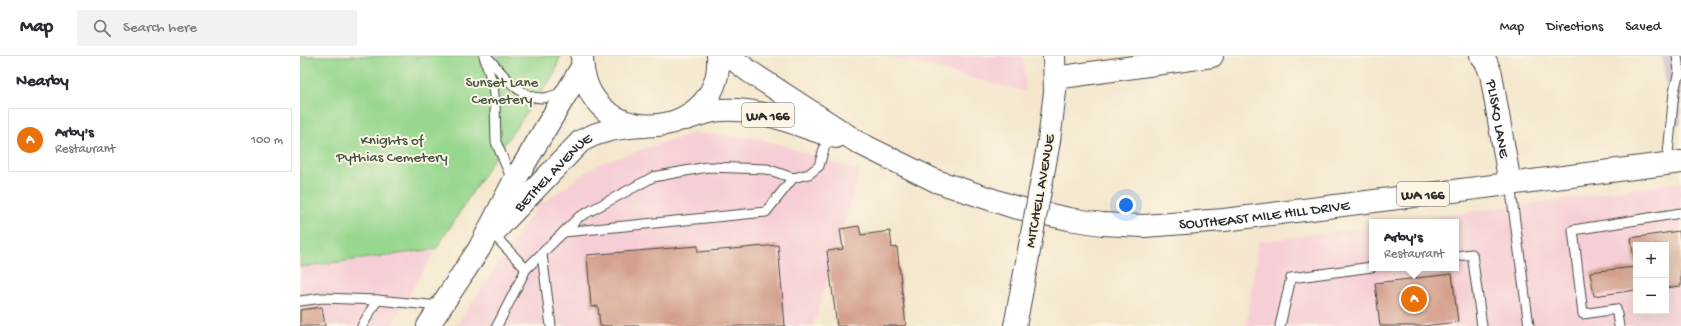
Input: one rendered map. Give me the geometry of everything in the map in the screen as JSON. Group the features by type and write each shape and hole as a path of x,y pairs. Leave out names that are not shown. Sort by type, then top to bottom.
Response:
{"main road":[{"path":"676,122 690,114 701,104 710,91 716,76 718,56"},
{"name":"SOUTHEAST MILE HILL DRIVE","path":"729,56 750,72 859,143 936,181 1014,207 1069,219 1102,224 1144,226 1183,224 1674,163"},
{"name":"MITCHELL AVENUE","path":"1014,326 1022,290 1049,140 1055,78 1054,56"},
{"path":"1055,78 1212,56"},
{"name":"PLISKO LANE","path":"1481,56 1491,74 1510,184"},
{"name":"BETHEL AVENUE","path":"486,241 513,183 569,91 582,62"},
{"name":"WA 166","path":"582,62 590,90 596,101 610,113 626,122 644,126 660,126 676,122"},
{"name":"SOUTHEAST MILE HILL DRIVE","path":"676,122 712,111 732,110 771,115 828,135 859,143"},
{"name":"BETHEL AVENUE","path":"428,326 440,306 486,241 580,141 596,133 610,129 644,126"}],"lane":[{"path":"485,56 520,91 531,97 544,98 569,91"},
{"path":"485,56 493,85 496,142 513,183"},
{"path":"1674,163 1674,92 1680,73 1677,56"},
{"path":"497,326 526,269 579,217 653,177 707,168 767,169 793,178 809,174 819,166 828,135"},
{"path":"564,232 766,212 793,178"},
{"path":"1510,184 1530,326"},
{"path":"1619,326 1616,309 1583,314 1573,230 1681,213"},
{"path":"486,241 526,269"},
{"path":"542,254 551,326"},
{"path":"1459,256 1472,254 1482,326"},
{"path":"1280,326 1291,278 1369,267"},
{"path":"300,301 322,298 377,300 440,306"},
{"path":"362,326 377,300"}],"shaded area":[{"path":"886,56 1023,56 1026,92"},
{"path":"1662,56 1681,56 1681,124 1671,126"},
{"path":"693,133 763,139 860,171 813,326 456,326 538,206 598,164"},
{"path":"1681,182 1681,326 1246,326 1258,242 1369,226 1369,271 1459,271 1459,219 1422,219"},
{"path":"436,249 391,326 300,326 300,267"}],"green space":[{"name":"Knights of Pythias Cemetery","path":"300,56 560,56 555,73 495,157 436,249 300,267"}],"building":[{"path":"859,226 861,235 890,231 892,248 897,247 906,326 837,326 827,251 843,249 840,229"},
{"path":"1679,231 1681,245 1681,286 1669,288 1669,242 1633,242 1633,252 1631,238"},
{"path":"778,245 785,326 600,326 598,306 591,307 587,255 698,246 698,252"},
{"path":"1633,267 1633,290 1594,296 1590,272"},
{"path":"1452,274 1458,322 1423,326 1380,326 1375,283"},
{"path":"322,307 325,326 300,326 300,310"}],"place":[{"name":"Arby's","path":"1414,299"}],"park label":[{"name":"Sunset Lane Cemetery","path":"502,90"}]}
